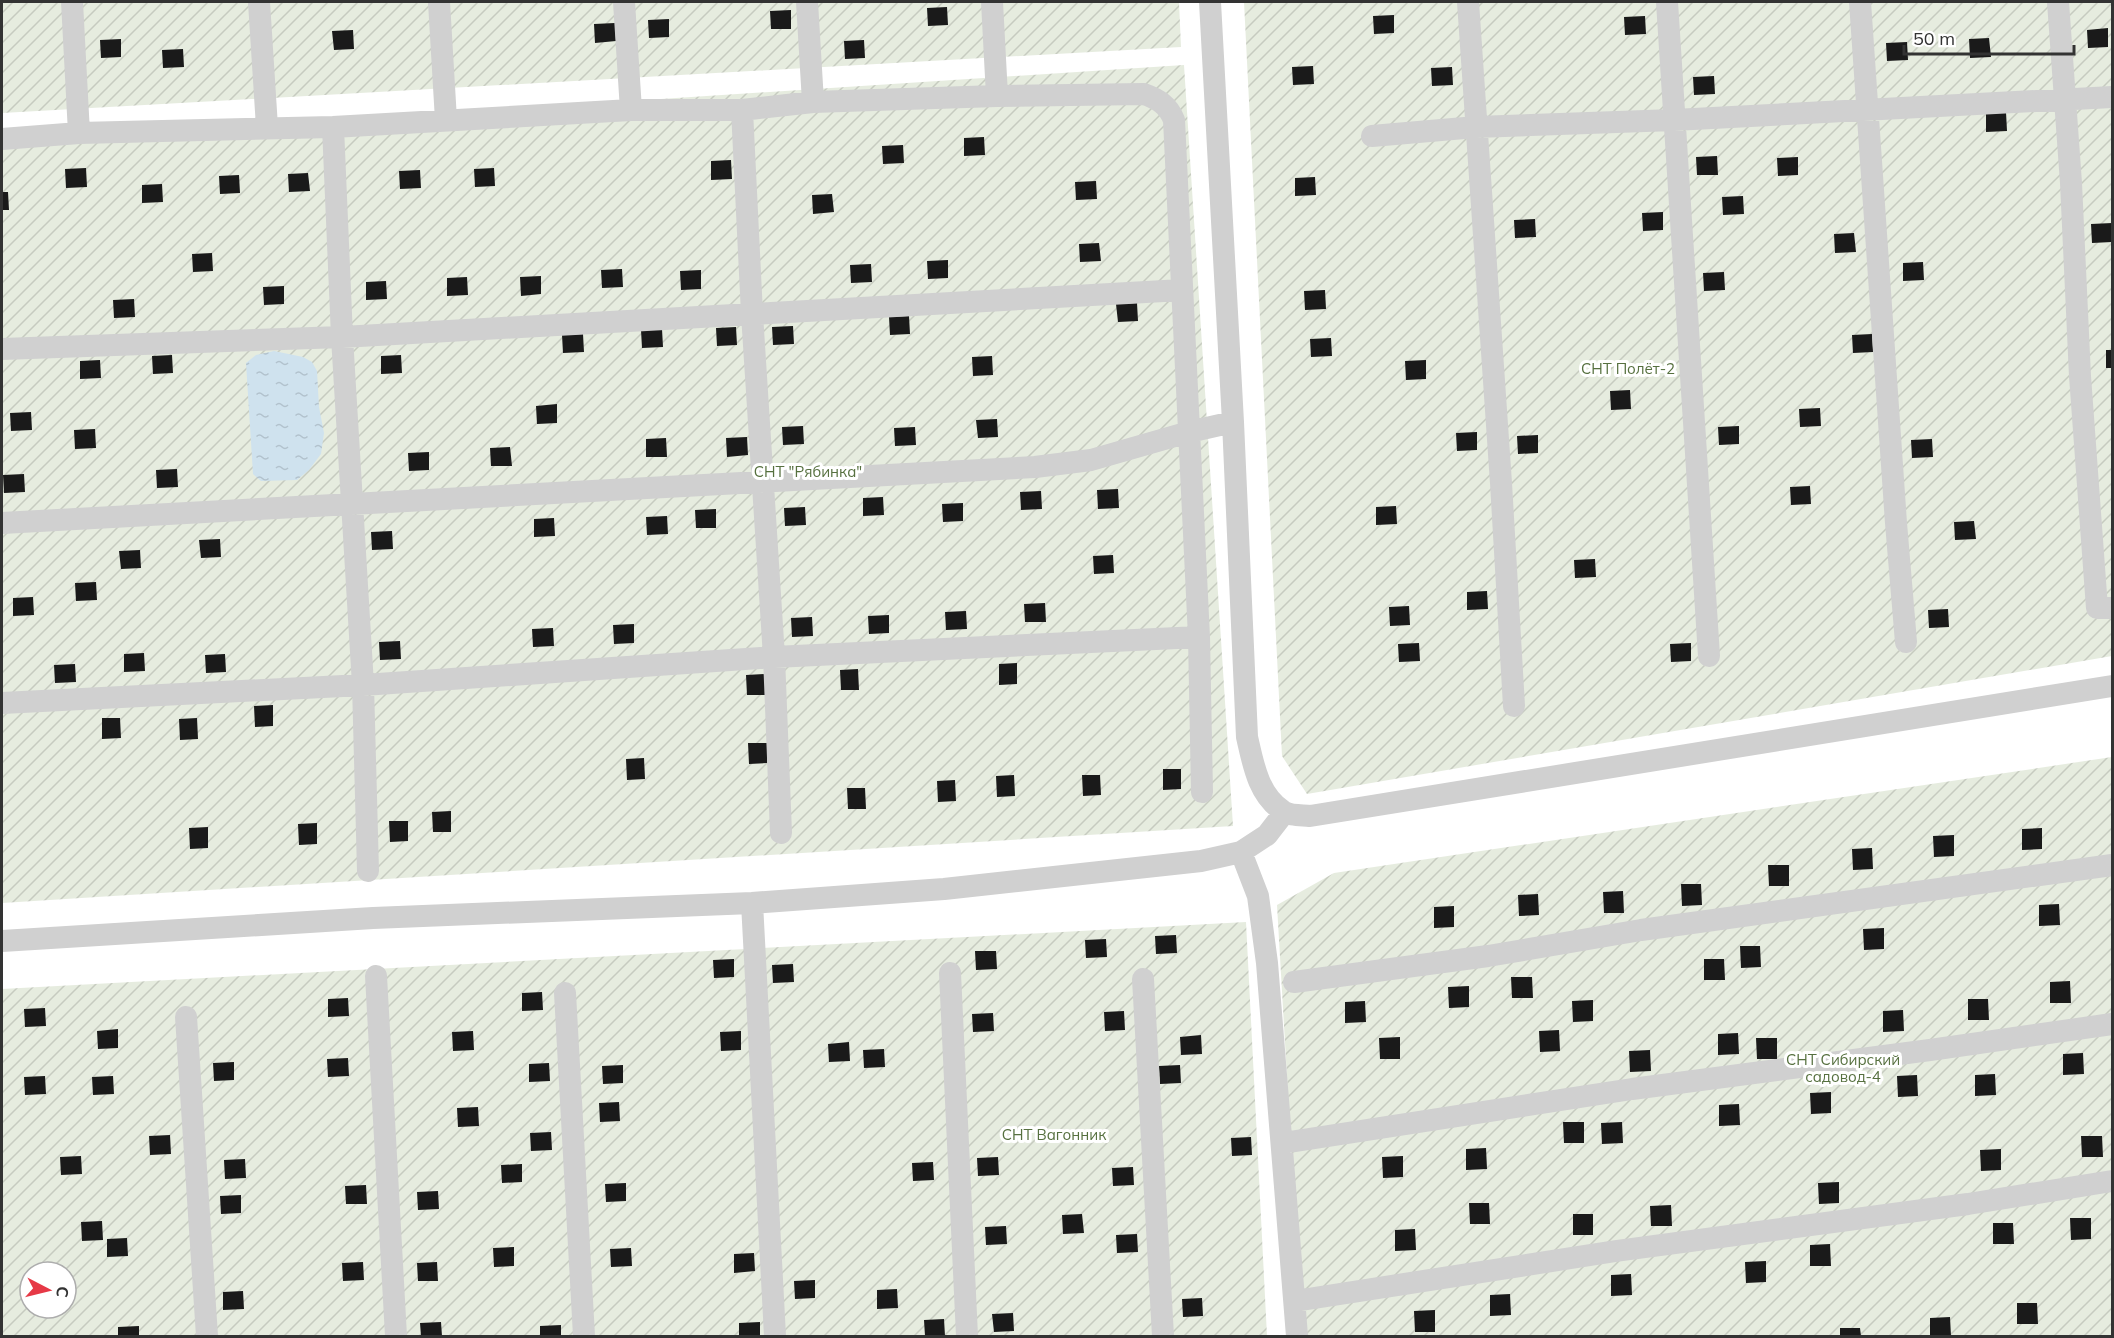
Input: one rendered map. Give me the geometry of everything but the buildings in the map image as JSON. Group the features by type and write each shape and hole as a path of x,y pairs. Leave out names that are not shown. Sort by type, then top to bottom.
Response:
{"street":[{"path":"72,2 79,134"},
{"path":"260,2 267,127"},
{"path":"439,2 446,120"},
{"path":"624,2 631,110"},
{"path":"807,2 813,102"},
{"path":"992,2 997,96"},
{"path":"1210,2 1233,422 1247,737 1255,772 1267,795 1284,813 1310,816 2112,686"},
{"path":"1468,2 1514,706"},
{"path":"1667,2 1710,656"},
{"path":"1860,2 1906,642"},
{"path":"2058,2 2080,376 2097,608 2112,608"},
{"path":"2,139 267,127 333,127 631,110 742,110 813,102 1144,94 1157,99 1170,111 1174,120 1199,637 1202,792"},
{"path":"1372,136 1476,127 1868,111 2112,97"},
{"path":"742,110 752,314 774,657 781,833"},
{"path":"333,127 342,337 363,685 368,871"},
{"path":"2,349 342,337 1182,290"},
{"path":"2,523 353,502 1035,467 1091,460 1233,422"},
{"path":"2,703 363,685 774,657 1199,637"},
{"path":"2,941 373,918 752,903 956,887 1201,861 1241,852 1267,835 1284,813"},
{"path":"1241,852 1258,896 1267,963 1297,1336"},
{"path":"1294,982 1488,956 1641,930 2112,865"},
{"path":"752,903 775,1336"},
{"path":"950,973 967,1336"},
{"path":"376,976 396,1336"},
{"path":"1143,979 1162,1336"},
{"path":"565,993 584,1336"},
{"path":"186,1017 207,1336"},
{"path":"1283,1143 1643,1088 2112,1024"},
{"path":"1295,1301 1616,1251 1968,1204 2112,1181"}],"green space":[{"path":"2,2 1179,2 1181,47 2,113"},
{"name":"СНТ Полёт-2","path":"1244,2 2112,2 2112,656 1307,794 1282,756"},
{"name":"СНТ \"Рябинка\"","path":"1184,65 1233,826 2,903 2,142"},
{"name":"СНТ Сибирский садовод-4","path":"2112,757 2112,1336 1302,1336 1277,905 1334,873"},
{"name":"СНТ Вагонник","path":"1246,922 1267,1336 2,1336 2,989"}],"water":[{"path":"274,351 303,357 312,362 317,371 319,407 324,433 321,454 309,470 297,480 261,481 253,474 246,363 256,355"}]}
